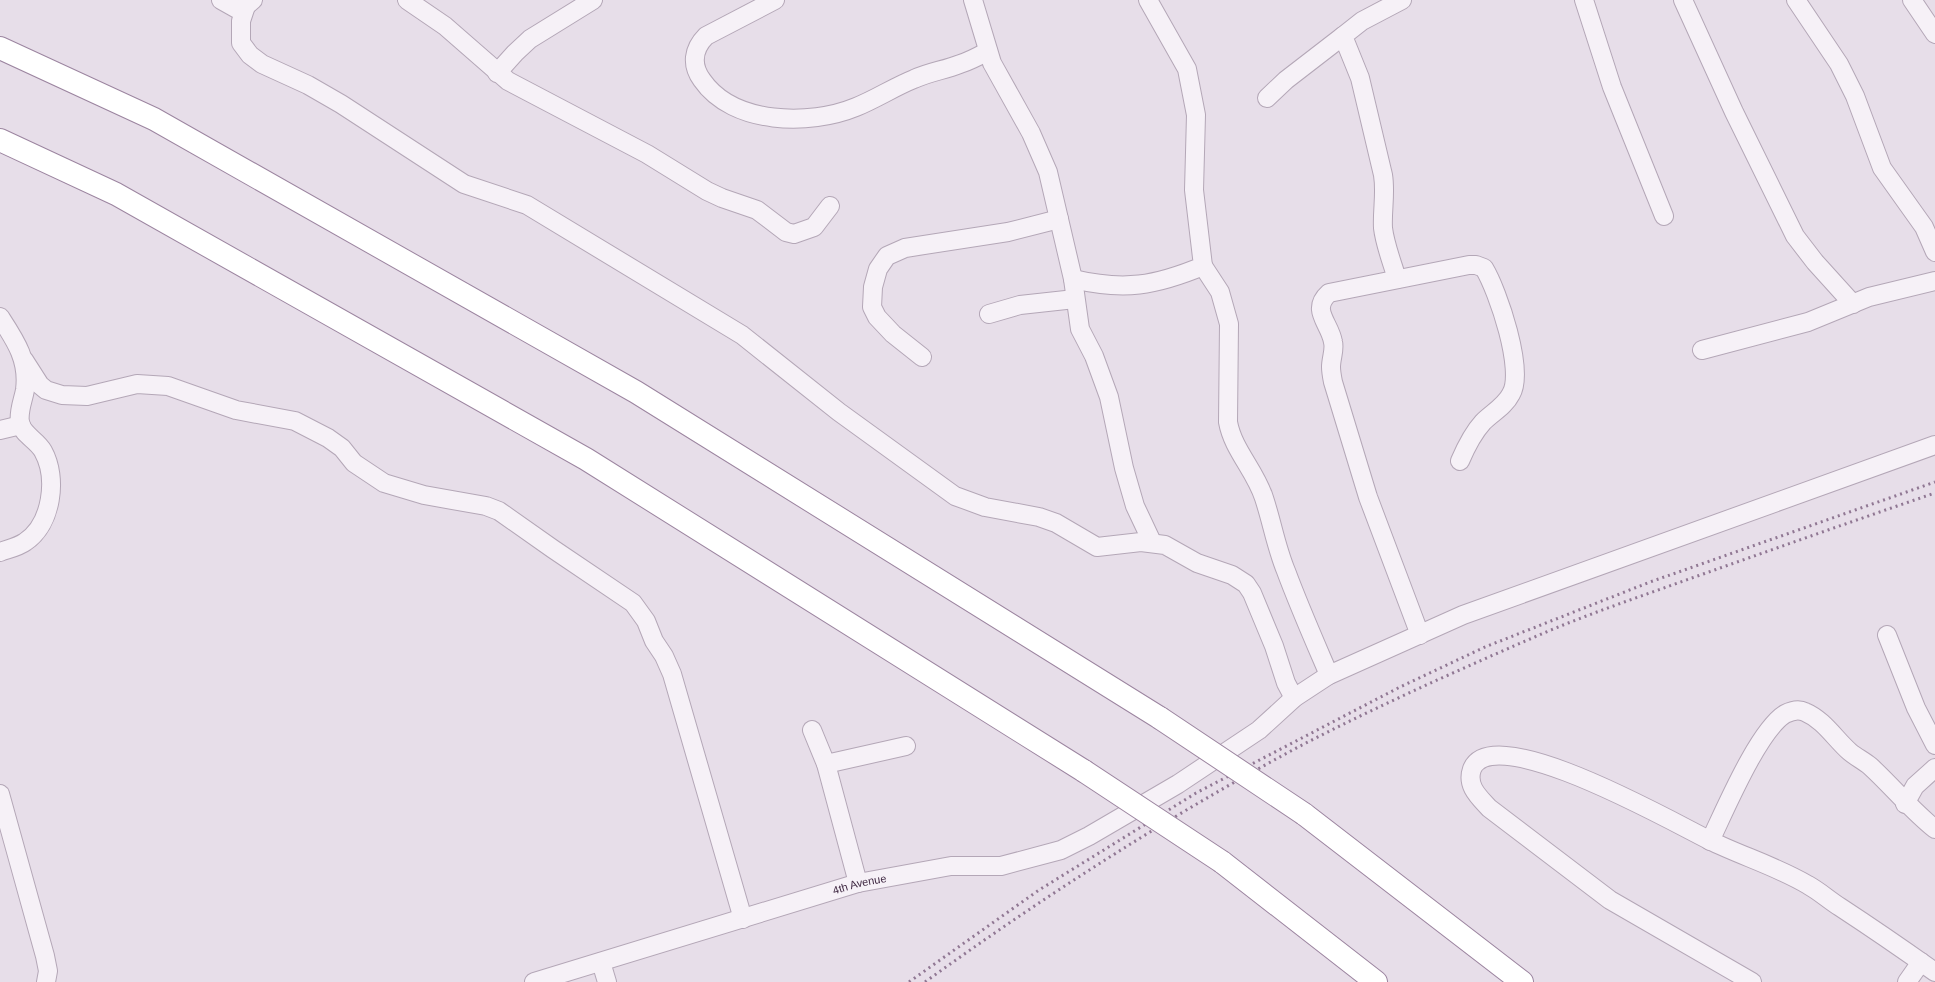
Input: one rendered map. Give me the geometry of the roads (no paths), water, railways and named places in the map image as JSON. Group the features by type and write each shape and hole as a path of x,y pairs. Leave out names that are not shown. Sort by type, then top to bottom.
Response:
{"highway":[{"path":"0,48 154,119 636,392 1160,718 1304,814 1522,982"},
{"path":"0,140 116,194 586,459 1084,770 1222,862 1376,982"}],"street":[{"path":"221,0 237,9 249,3"},
{"path":"407,0 445,26 497,73 529,92 647,154 707,191 722,198 757,210 786,232 794,234 814,227 830,206"},
{"path":"497,73 514,53 530,39 592,0"},
{"path":"775,0 706,36 698,46 694,57 697,71 708,88 741,110 766,117 808,118 843,112 857,107 913,79 960,64 988,51"},
{"path":"973,0 988,51 1010,98 1031,133 1048,172 1073,280 1080,328 1094,356 1109,397 1124,468 1135,506 1152,542"},
{"path":"1148,0 1187,69 1196,115 1194,190 1203,266 1220,292 1229,324 1228,422 1230,433 1236,447 1255,478 1264,497 1285,570 1329,675"},
{"path":"1267,98 1286,80 1362,21 1402,0"},
{"path":"1584,0 1612,87 1664,216"},
{"path":"1682,0 1734,112 1796,236 1815,262 1853,304"},
{"path":"1796,0 1839,64 1855,96 1882,168 1924,227 1935,252"},
{"path":"1912,0 1935,34"},
{"path":"249,3 241,21 241,44 250,56 262,64 308,85 341,104 464,184 527,205 742,334 839,412 955,496 985,506 1039,517 1056,524 1098,547 1152,542 1166,545 1196,563 1232,575 1246,584 1274,646 1286,683 1294,698"},
{"path":"1344,36 1360,78 1380,159 1385,190 1383,226 1384,236 1397,279"},
{"path":"922,357 893,334 877,317 872,307 873,287 878,269 887,256 905,248 1008,232 1059,219"},
{"path":"1420,635 1368,497 1333,382 1331,367 1334,353 1333,341 1321,313 1322,301 1329,293 1469,265 1482,266 1489,276 1502,309 1514,363 1515,379 1512,393 1507,402 1476,431 1460,461"},
{"path":"1073,280 1101,286 1140,285 1181,276 1203,266"},
{"path":"1702,350 1808,322 1869,297 1935,281"},
{"path":"989,314 1006,308 1026,304 1075,299"},
{"path":"0,317 17,343 24,360 40,385 46,390 62,395 87,396 137,384 168,386 236,410 295,421 328,438 342,448 354,462 384,483 424,495 486,506 499,511 633,603 646,621 654,641 664,656 672,674 743,919"},
{"path":"0,552 25,543 34,535 46,517 49,503 50,484 48,461 41,449 26,433 21,425 20,409 25,383 24,360"},
{"path":"0,430 21,425"},
{"name":"4th Avenue","path":"534,982 858,883 951,866 1001,866 1061,850 1089,836 1178,784 1259,730 1294,698 1329,675 1463,616 1935,445"},
{"path":"1887,636 1916,708 1935,745"},
{"path":"1710,841 1749,761 1774,723 1792,711 1804,712 1815,717 1850,752 1869,765 1905,804 1935,829"},
{"path":"812,730 826,764 858,883"},
{"path":"826,764 906,746"},
{"path":"1752,982 1610,900 1489,808 1473,790 1470,780 1474,765 1482,759 1501,755 1517,757 1551,766 1639,804 1710,841 1780,870 1808,885 1928,967 1907,982"},
{"path":"1905,804 1915,786 1935,768"},
{"path":"0,794 45,956 48,971 46,982"},
{"path":"602,962 607,982"}],"railway":[{"path":"909,982 1039,890 1196,793 1400,687 1485,647 1650,582 1935,482"},
{"path":"925,982 1063,887 1158,827 1206,798 1304,744 1360,716 1473,664 1569,623 1689,579 1935,493"}]}
